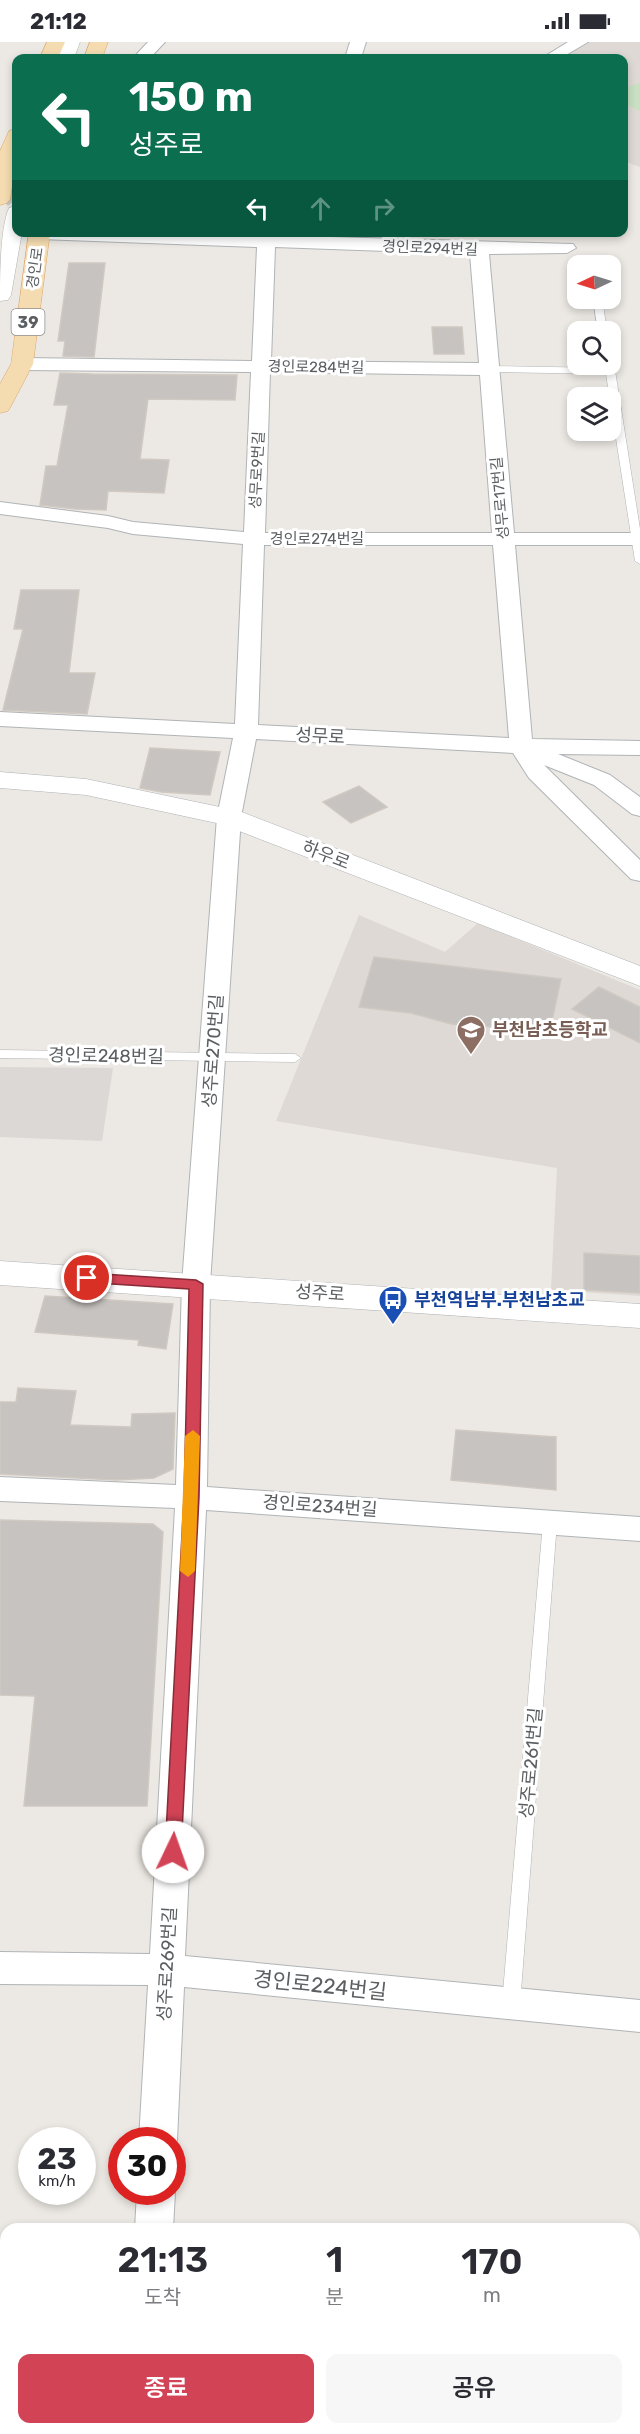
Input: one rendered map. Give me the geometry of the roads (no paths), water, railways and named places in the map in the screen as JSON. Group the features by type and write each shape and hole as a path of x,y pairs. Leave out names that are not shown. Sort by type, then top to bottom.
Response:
{"main road":[{"path":"0,199 7,159 12,146"},
{"name":"경인로","path":"0,372 33,237"},
{"name":"경인로","path":"0,406 22,364 34,237"}],"street":[{"path":"145,54 157,42"},
{"path":"558,54 580,42"},
{"path":"0,295 12,233"},
{"name":"경인로294번길","path":"127,237 479,249 567,248"},
{"name":"성무로9번길","path":"246,732 266,243"},
{"name":"성무로17번길","path":"479,249 521,746"},
{"name":"경인로284번길","path":"22,364 489,369"},
{"name":"경인로274번길","path":"0,508 108,522 133,528 254,538 503,539 639,547"},
{"name":"성무로","path":"0,720 521,746 640,748"},
{"name":"성주로270번길","path":"196,1284 229,817 246,732"},
{"path":"521,746 602,780 640,809"},
{"path":"521,746 537,773 640,874"},
{"name":"하우로","path":"0,780 86,787 229,817 640,977"},
{"name":"성주로","path":"0,1273 196,1284 640,1316"},
{"name":"성주로269번길","path":"159,2127 191,1497 196,1284"},
{"name":"경인로234번길","path":"0,1489 191,1497 640,1530"},
{"name":"경인로224번길","path":"0,1968 167,1970 640,2016"},
{"path":"154,2223 155,2205"}],"lane":[{"name":"경인로284번길","path":"489,369 567,368"},
{"path":"611,375 639,547"},
{"name":"경인로248번길","path":"0,1054 296,1058"},
{"name":"성주로261번길","path":"512,2004 550,1522"}],"tunnel":[{"path":"0,190 12,194"}],"place":[{"name":"부천남초등학교","path":"471,1056"},
{"name":"부천역남부.부천남초교","path":"393,1326"}]}
